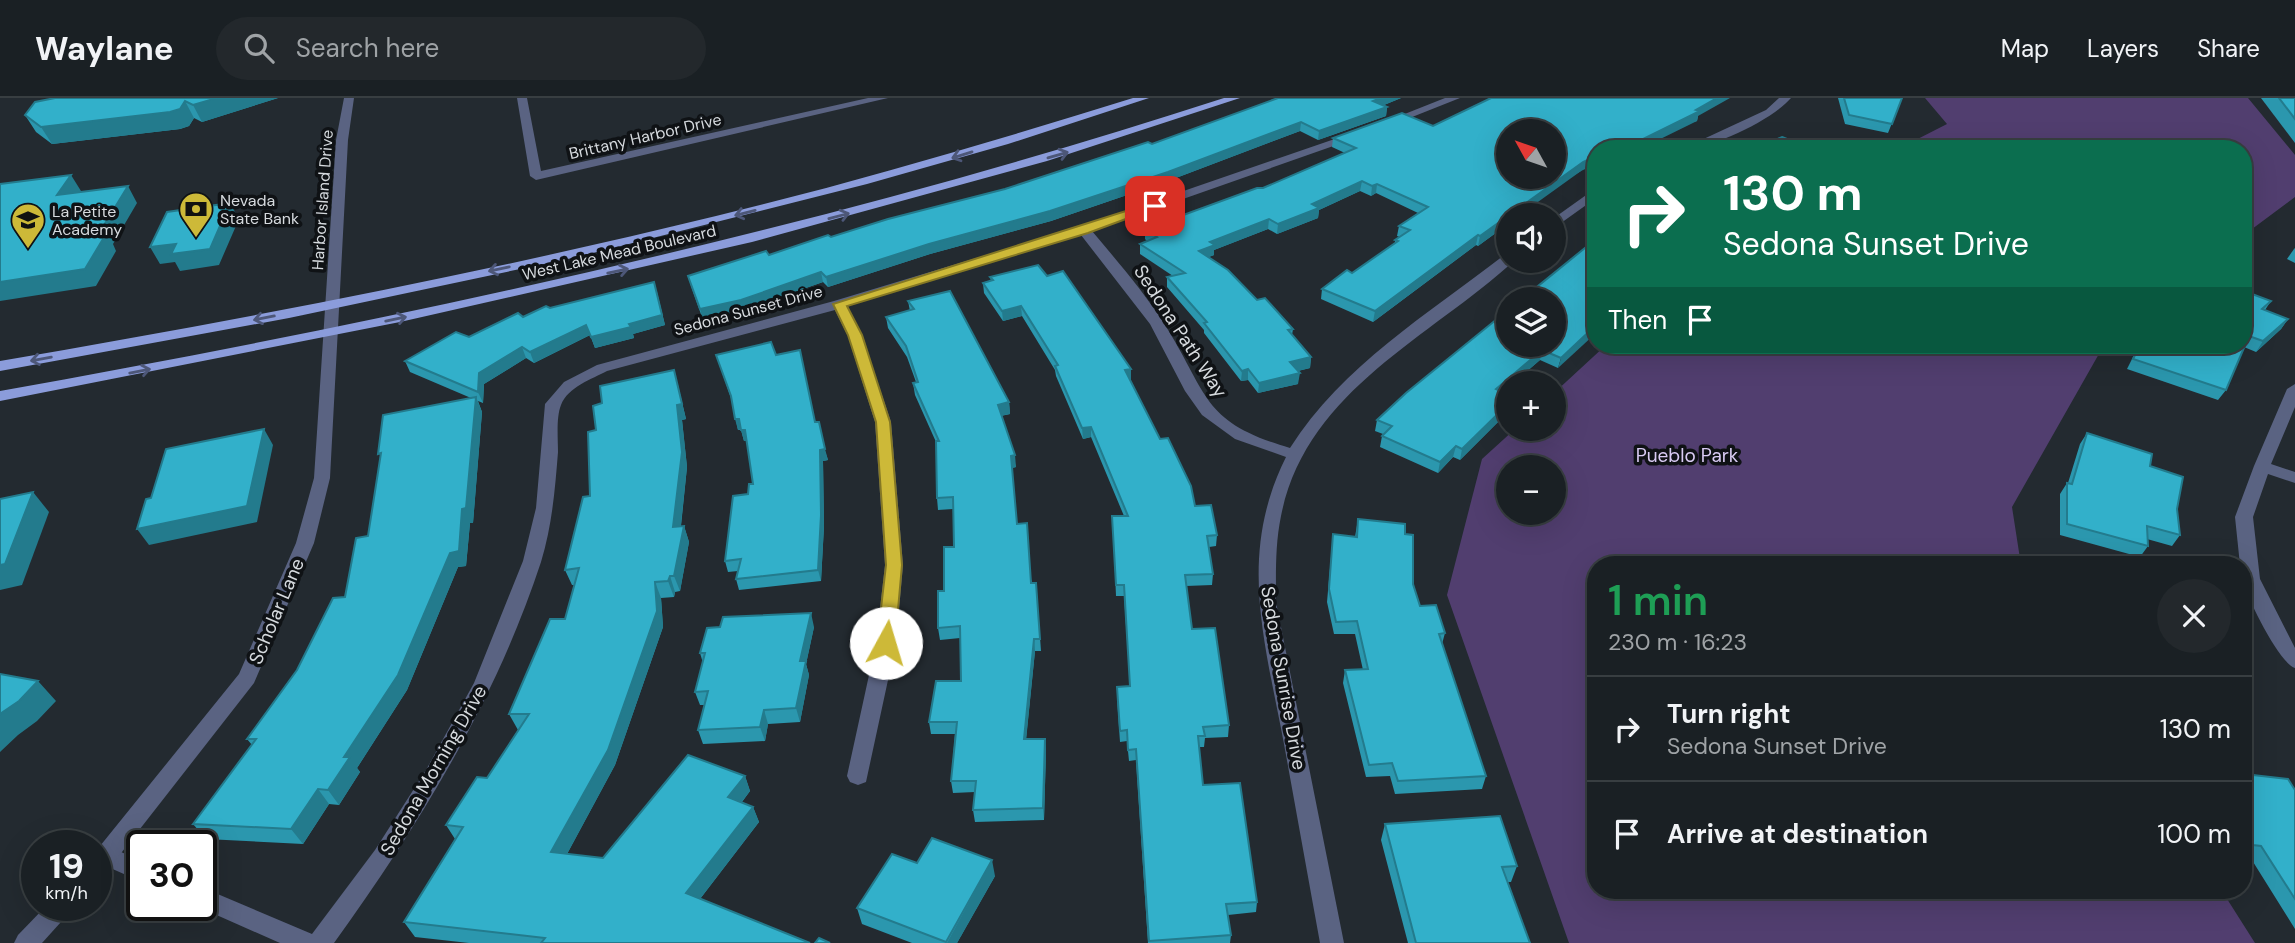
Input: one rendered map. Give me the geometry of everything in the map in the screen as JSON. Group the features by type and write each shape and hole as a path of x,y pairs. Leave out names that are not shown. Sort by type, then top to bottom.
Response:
{"main road":[{"name":"West Lake Mead Boulevard","path":"0,366 331,305 643,237 858,184 1144,98"},
{"name":"West Lake Mead Boulevard","path":"0,396 329,333 706,250 960,184 1108,141 1234,98"}],"street":[{"name":"Harbor Island Drive","path":"331,305 342,140 349,98"},
{"name":"Brittany Harbor Drive","path":"522,98 536,176 883,98"},
{"name":"Sedona Sunset Drive","path":"569,384 602,368 839,304 1084,230 1455,98"},
{"path":"1708,140 1770,112 1786,98"},
{"path":"1566,216 1587,199"},
{"name":"Sedona Path Way","path":"1084,230 1124,278 1158,326 1199,401 1229,430 1261,445 1294,454"},
{"name":"Sedona Sunrise Drive","path":"1332,943 1267,602 1267,554 1275,502 1294,454 1320,413 1349,382 1496,268"},
{"path":"839,304 855,335 883,422 894,565 886,643 858,776"},
{"name":"Scholar Lane","path":"112,848 247,678 292,577 305,543 321,478 331,305"},
{"name":"Sedona Morning Drive","path":"320,943 383,857 434,776 484,683 532,561 545,508 553,404 569,384"},
{"path":"2248,556 2244,517 2295,389"},
{"path":"2262,467 2295,478"},
{"path":"2252,581 2285,649 2295,661"},
{"path":"217,905 306,943"},
{"path":"26,943 47,921"}],"green space":[{"path":"1925,98 2248,98 2295,155 2295,197 2252,229 2252,140 1916,140 1947,124"},
{"name":"Pueblo Park","path":"1596,354 2099,354 2012,507 2020,556 1587,556 1587,899 2227,899 2255,943 1569,943 1447,595 1482,459 1502,441 1566,441 1566,382"}],"building":[{"path":"55,98 217,98 193,105 185,101 180,109 170,112 41,127 25,115 35,102"},
{"path":"1278,98 1381,98 1373,101 1387,107 1319,131 1301,122 1168,172 1050,211 929,244 826,277 821,272 741,300 700,309 688,276 766,251 769,255 828,235 831,237 888,219 1005,189 1148,142 1152,144"},
{"path":"1491,98 1717,98 1696,110 1700,111 1641,140 1587,140 1587,160 1566,174 1566,119 1496,119 1496,189 1545,189 1526,203 1496,203 1496,225 1375,311 1322,289 1347,270 1352,273 1398,241 1395,240 1410,230 1399,226 1428,207 1377,184 1372,186 1362,181 1312,204 1319,208 1278,224 1269,219 1210,242 1215,245 1199,251 1228,270 1257,300 1265,298 1293,329 1288,330 1311,357 1290,362 1300,373 1259,383 1248,369 1242,371 1204,323 1207,322 1167,277 1185,273 1140,244 1157,237 1145,229 1263,188 1356,148 1333,138 1402,113 1433,126"},
{"path":"1844,98 1902,98 1892,124 1849,115"},
{"path":"2279,98 2295,98 2295,119"},
{"path":"71,175 57,195 128,186 98,235 106,234 85,269 0,282 0,184"},
{"path":"230,203 210,249 171,254 176,244 150,247 167,212"},
{"path":"1587,246 1587,333 1566,353 1566,287 1537,287 1554,273 1566,273 1566,263"},
{"path":"1038,265 1047,276 1063,271 1131,369 1125,370 1160,439 1168,438 1191,486 1195,506 1211,505 1217,535 1207,536 1213,574 1185,575 1192,629 1215,628 1229,725 1203,727 1205,736 1198,736 1203,785 1240,783 1257,902 1226,904 1231,935 1149,941 1136,749 1128,750 1127,730 1120,731 1117,687 1130,686 1124,585 1116,585 1112,516 1128,516 1091,427 1082,428 1055,366 1058,365 1021,306 1002,311 983,283 993,280 990,277"},
{"path":"654,282 662,315 629,324 631,327 591,337 586,325 530,352 522,347 479,373 478,392 405,361 456,332 469,337 518,313 523,317 546,306 550,308"},
{"path":"950,291 1009,402 998,405 1015,455 1011,456 1017,524 1027,523 1031,583 1036,583 1040,639 1034,639 1024,739 1045,739 1043,808 973,810 976,781 951,781 957,722 929,722 936,681 961,681 960,626 938,628 938,591 944,591 944,547 954,547 953,497 937,498 936,441 939,441 913,383 918,382 906,346 886,317 914,309 908,301"},
{"path":"2252,294 2271,301 2262,309 2288,319 2263,341 2252,337"},
{"path":"1496,320 1496,357 1534,357 1517,371 1496,371 1496,416 1462,449 1456,446 1440,462 1382,436 1392,426 1377,420"},
{"path":"771,342 776,355 800,350 815,422 819,422 825,449 820,450 818,570 736,579 741,559 725,561 733,496 748,494 749,484 753,484 745,430 741,430 739,419 735,419 731,396 716,355"},
{"path":"2136,354 2241,354 2226,390 2133,359"},
{"path":"674,370 682,404 677,405 682,452 673,527 684,526 674,576 670,576 668,581 655,582 657,611 608,750 551,852 603,858 688,755 745,776 728,797 753,807 686,893 810,943 541,943 545,938 404,922 463,827 446,825 477,777 487,778 529,714 509,714 550,619 565,619 579,568 565,570 583,497 590,496 588,432 596,430 593,406 602,403 600,386"},
{"path":"476,397 466,508 462,509 459,551 450,553 398,675 344,757 350,757 328,790 318,789 291,829 193,824 256,739 247,739 297,670 333,598 345,597 356,538 368,536 381,453 378,454 383,415"},
{"path":"264,429 247,506 137,529 146,499 151,498 166,449"},
{"path":"2087,433 2152,454 2150,466 2183,477 2177,509 2180,535 2147,526 2148,546 2067,524 2067,483 2072,484"},
{"path":"33,492 5,564 0,565 0,499"},
{"path":"1358,519 1405,524 1405,534 1413,535 1413,584 1420,606 1436,605 1445,633 1439,634 1486,776 1398,781 1392,763 1369,765 1345,670 1368,669 1357,621 1336,622 1329,589 1333,534 1357,537"},
{"path":"811,613 800,661 806,661 796,708 764,710 760,727 698,730 708,691 695,692 705,653 700,653 707,628 720,627 723,617"},
{"path":"0,674 38,681 19,701 0,714"},
{"path":"2252,775 2288,779 2295,790 2295,899 2261,846 2253,845"},
{"path":"1500,816 1517,866 1502,867 1530,943 1416,943 1385,824"},
{"path":"932,838 992,860 946,942 857,908 892,854 917,863"},
{"path":"819,938 830,943 815,943"}],"place":[{"name":"Nevada State Bank","path":"196,239"},
{"name":"La Petite Academy","path":"28,250"}],"route":[{"path":"886,643 894,565 883,422 855,335 839,304 1155,206"}]}
